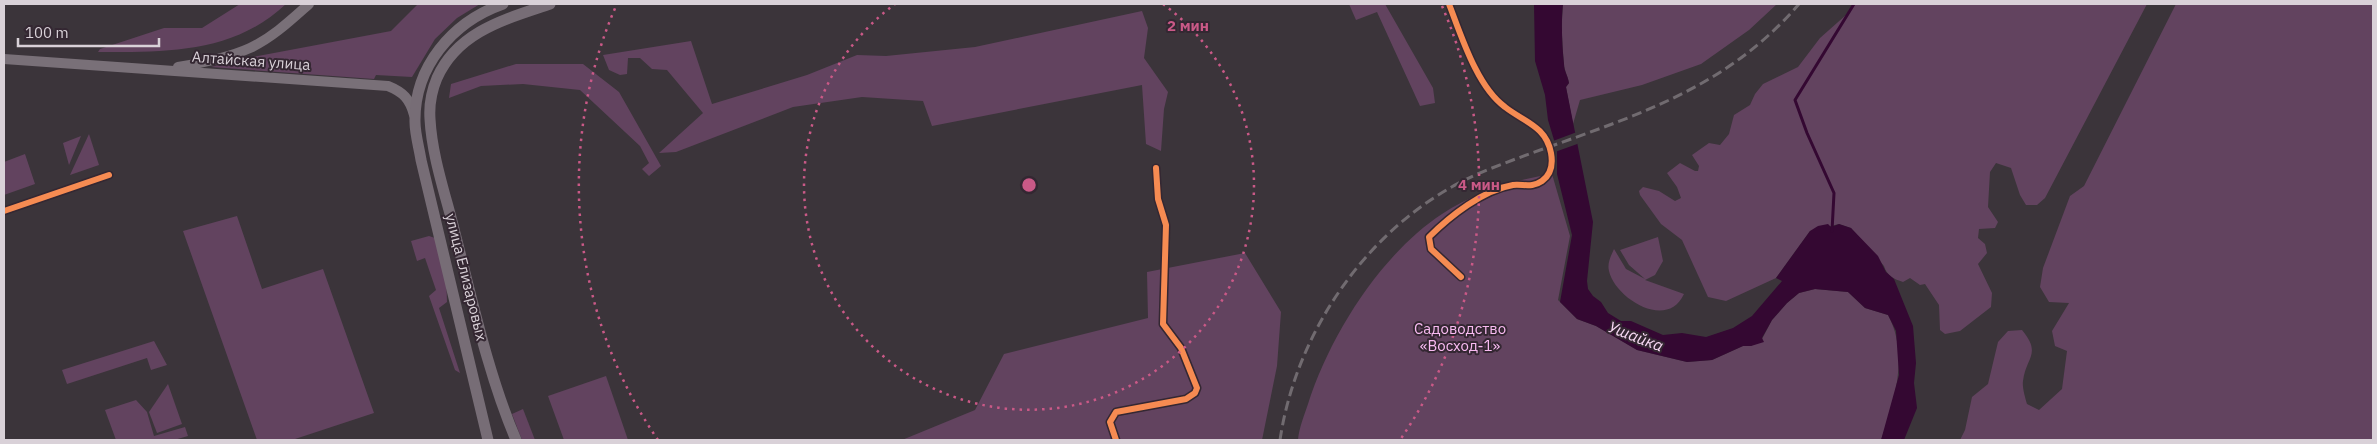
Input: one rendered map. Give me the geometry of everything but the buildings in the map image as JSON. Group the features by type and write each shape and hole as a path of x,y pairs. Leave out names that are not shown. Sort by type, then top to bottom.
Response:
{"main road":[{"path":"160,69 209,61 250,48 286,24 308,4"},
{"name":"улица Елизаровых","path":"488,440 422,160 415,122 419,88 432,59 442,44 478,15 503,4"},
{"name":"улица Елизаровых","path":"516,440 494,381 436,155 430,116 437,78 454,52 468,38 486,27 550,4"},
{"name":"Алтайская улица","path":"4,59 388,86 400,91 407,98 412,106 415,122"}],"street":[{"path":"1449,4 1478,72 1490,92 1504,107 1542,130 1550,146 1552,161 1549,173 1543,180 1529,187 1514,185 1489,193 1448,218 1429,237 1432,249 1461,277"},
{"path":"1116,440 1110,422 1116,412 1186,399 1195,393 1196,388 1181,348 1163,324 1166,225 1158,199 1156,168"},
{"path":"4,211 109,175"}],"green space":[{"path":"240,4 286,4 244,33 221,41 173,50 98,52 100,49 164,28 202,28"},
{"path":"418,4 480,4 457,18 435,39 412,77 376,75 374,79 211,67 242,59 391,31"},
{"path":"1349,4 1385,4 1433,88 1435,103 1420,106 1377,12 1356,20"},
{"path":"1563,4 1777,4 1749,30 1701,64 1642,85 1580,100 1573,124 1566,87 1569,83 1563,57"},
{"path":"1853,4 2147,4 2045,198 2037,205 2026,205 2020,195 2011,168 1996,163 1990,172 1988,207 1998,222 1995,228 1979,229 1978,238 1985,244 1987,253 1978,264 1992,293 1991,307 1960,331 1945,334 1940,330 1939,305 1925,284 1920,285 1910,278 1903,282 1891,277 1884,266 1851,228 1839,224 1810,231 1776,278 1726,301 1708,297 1682,240 1661,224 1640,195 1639,191 1643,187 1659,191 1675,201 1681,198 1677,187 1667,173 1680,163 1698,171 1699,166 1692,155 1709,143 1720,145 1729,134 1734,115 1750,105 1755,94 1763,84 1798,67 1820,38 1846,15"},
{"path":"2176,4 2373,4 2373,440 1960,440 1965,430 1972,397 1988,384 1998,342 2008,331 2022,330 2031,345 2031,356 2023,383 2027,404 2039,410 2062,389 2067,351 2055,346 2052,331 2069,303 2049,302 2040,287 2043,268 2070,196 2084,186"},
{"path":"1142,11 1148,28 1144,58 1168,92 1164,109 1161,151 1146,144 1142,85 932,126 923,101 862,97 793,107 676,152 659,153 703,113 667,70 652,69 640,58 628,58 627,74 620,75 609,70 603,55 691,41 712,104 807,75 857,55 886,56 975,47"},
{"path":"516,64 583,64 619,92 661,166 649,176 642,169 649,163 640,146 580,90 523,84 481,86 449,98 451,84"},
{"path":"89,134 99,165 70,175"},
{"path":"81,136 69,165 63,143"},
{"path":"25,154 35,184 4,195 4,162"},
{"name":"Садоводство «Восход-1»","path":"1552,174 1570,236 1558,300 1577,319 1596,326 1637,350 1687,362 1712,360 1743,346 1751,346 1762,339 1772,320 1787,303 1799,293 1815,289 1848,292 1865,308 1888,315 1898,345 1899,361 1895,393 1881,440 1298,440 1308,404 1318,378 1344,324 1360,298 1398,251 1442,214 1468,199 1509,183"},
{"path":"237,216 262,289 323,269 374,413 292,440 257,440 183,231"},
{"path":"429,236 435,238 446,272 447,302 439,308 460,373 455,370 429,296 436,290 425,258 417,261 411,241"},
{"path":"1658,237 1663,261 1655,275 1645,280 1684,294 1676,305 1666,310 1654,310 1631,300 1613,281 1609,271 1614,249 1626,269 1645,279 1629,265 1620,250"},
{"path":"1245,253 1281,312 1277,366 1262,440 902,440 975,410 1004,354 1148,318 1147,272"},
{"path":"154,341 167,365 151,370 147,358 67,384 62,370"},
{"path":"606,376 628,440 564,440 548,396"},
{"path":"168,384 182,424 157,433 149,412"},
{"path":"136,400 147,412 154,436 185,427 188,436 174,440 116,440 105,410"},
{"path":"523,409 535,440 522,440 512,414"}],"water":[{"name":"Ушайка","path":"1534,4 1563,4 1564,67 1569,83 1566,87 1593,222 1587,281 1588,289 1593,296 1601,302 1608,313 1621,321 1631,321 1663,335 1682,333 1706,337 1733,328 1752,316 1782,281 1776,278 1810,231 1818,226 1828,224 1831,227 1839,224 1851,228 1878,256 1886,272 1894,279 1913,326 1916,363 1914,383 1917,408 1904,440 1881,440 1899,375 1896,331 1888,315 1865,308 1848,292 1815,289 1799,293 1772,320 1762,338 1764,342 1743,346 1712,360 1687,362 1637,350 1596,326 1577,319 1560,302 1572,235 1557,174 1557,150 1548,120 1545,95 1535,61"}],"pier":[{"path":"1577,132 1580,143 1555,152 1553,141"}],"waterway":[{"path":"1832,231 1834,193 1807,133 1795,100 1854,4"}],"railway":[{"path":"1280,440 1289,397 1304,355 1324,316 1349,278 1378,244 1411,215 1447,190 1487,170 1614,123 1654,107 1693,88 1731,65 1766,38 1799,4"}],"cycle path":[{"path":"1449,4 1471,60 1486,87 1505,107 1539,131 1548,144 1552,161 1550,172 1542,181 1531,185 1513,185 1490,192 1457,213 1429,237 1431,249 1461,277"},
{"path":"1116,440 1110,422 1116,412 1186,399 1195,393 1197,388 1181,348 1163,324 1166,225 1158,199 1156,168"},
{"path":"4,211 109,175"}]}
